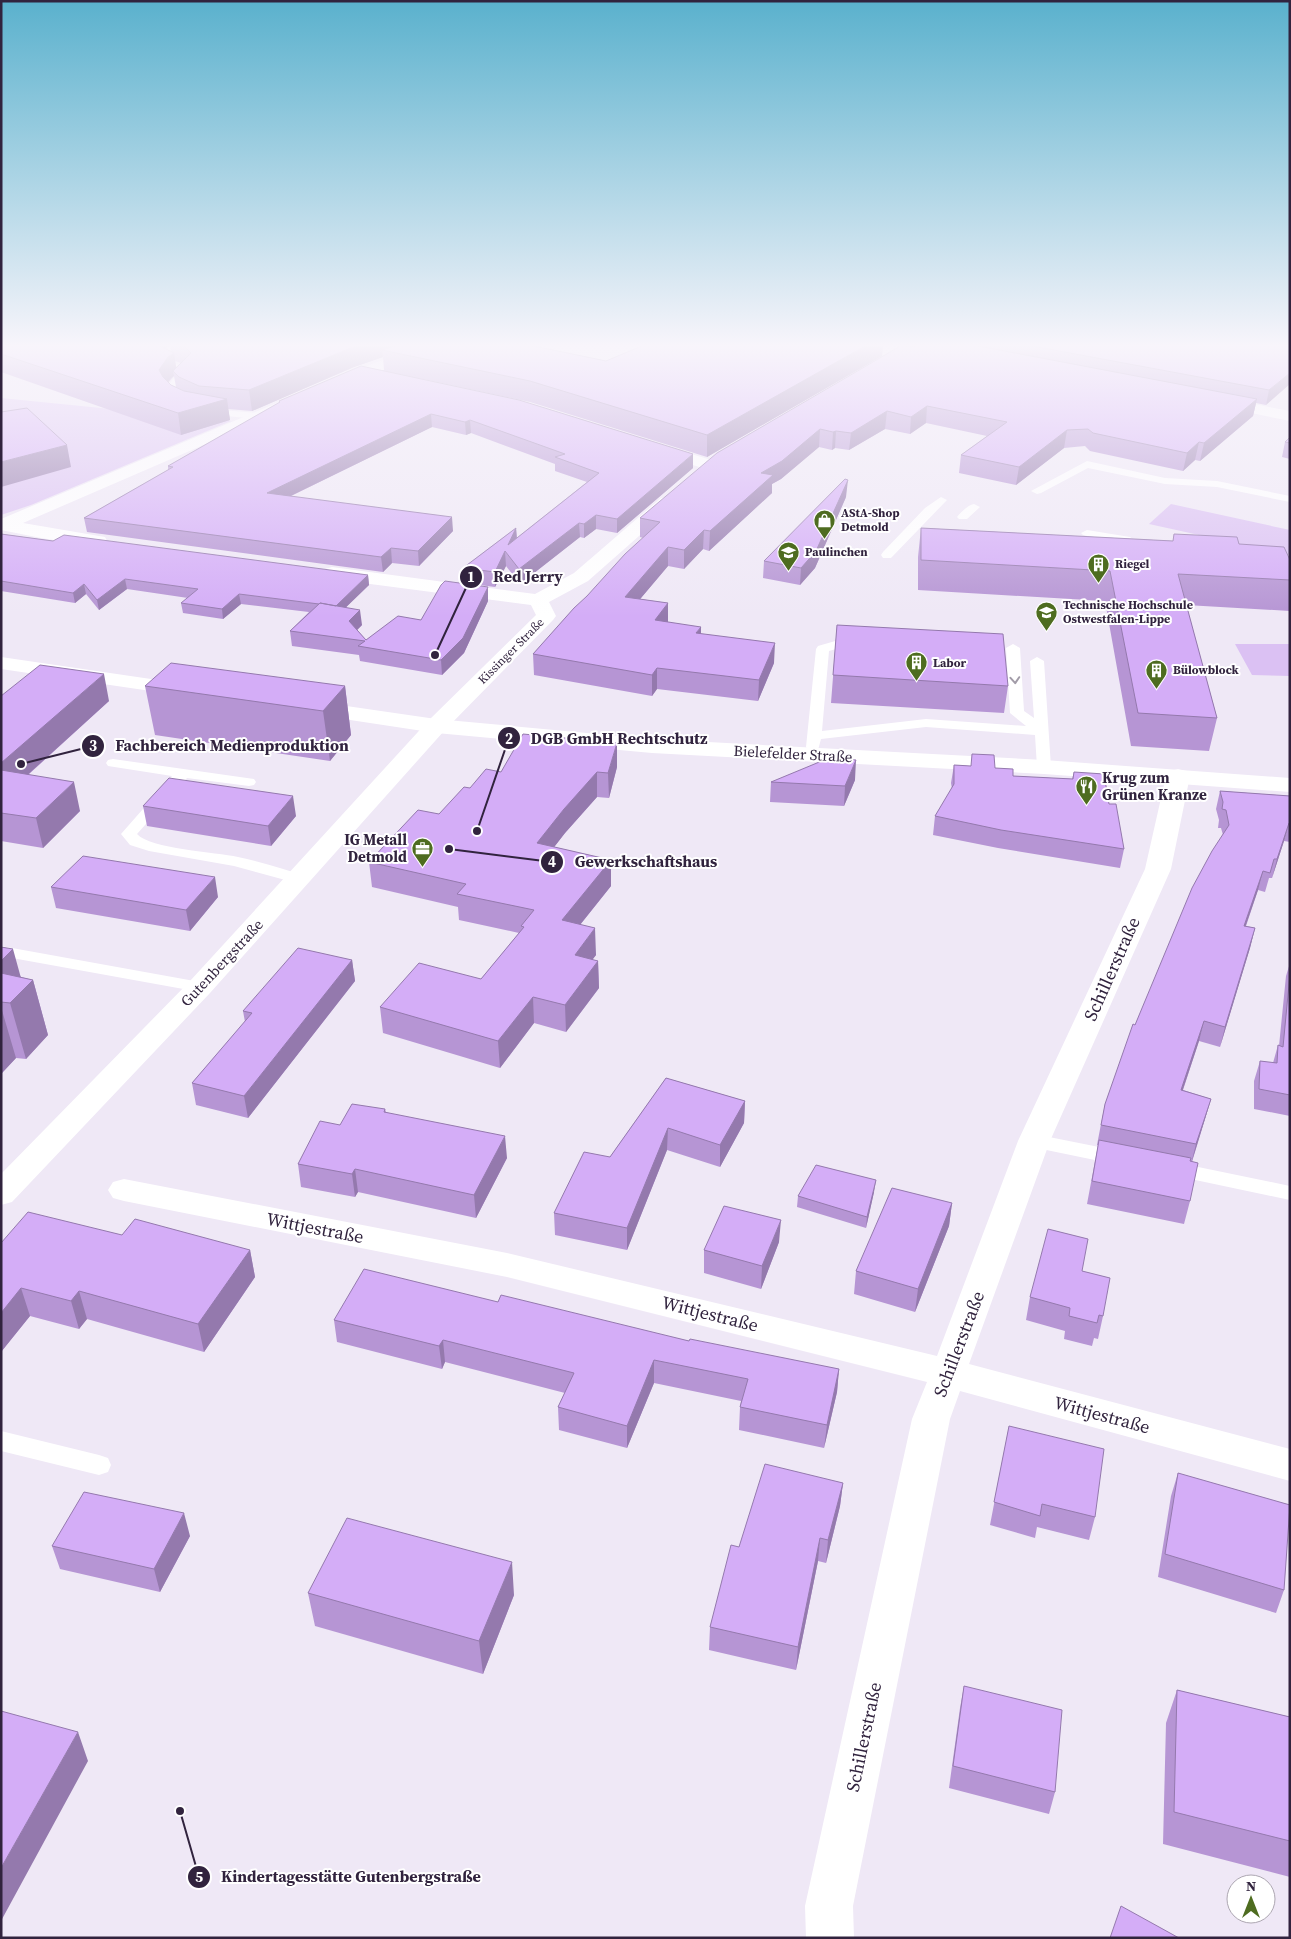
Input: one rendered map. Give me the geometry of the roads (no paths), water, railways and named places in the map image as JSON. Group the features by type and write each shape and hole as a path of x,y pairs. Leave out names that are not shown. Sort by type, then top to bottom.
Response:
{"street":[{"path":"3,525 213,435"},
{"path":"644,445 709,465"},
{"path":"694,478 709,465 726,455"},
{"name":"Kissinger Straße","path":"436,726 546,616 538,600 582,577 679,492"},
{"path":"3,525 41,533 119,544"},
{"path":"314,570 538,600"},
{"path":"1,663 209,693"},
{"name":"Bielefelder Straße","path":"288,704 436,726 652,746 813,746 1044,767 1290,785"},
{"name":"Gutenbergstraße","path":"6,1182 200,987 300,879 335,837 436,726"},
{"name":"Schillerstraße","path":"830,1938 829,1906 930,1419 1034,1141 1158,868 1178,776"},
{"name":"Wittjestraße","path":"124,1190 508,1265 873,1353 1290,1465"}],"lane":[{"path":"1037,492 1087,464 1165,480 1217,484 1290,499"},
{"path":"887,555 929,510 941,500"},
{"path":"962,517 974,507"},
{"path":"1087,533 1146,544"},
{"path":"857,639 823,649 813,746 926,723 1041,730"},
{"path":"1013,648 1017,713 1041,730"},
{"path":"1037,661 1044,767"},
{"path":"112,763 250,782"},
{"path":"184,773 129,834 136,842 155,848 245,863 300,879"},
{"path":"1,951 200,987"},
{"path":"1034,1141 1290,1193"},
{"path":"1,1441 100,1465"}],"place":[{"name":"AStA-Shop Detmold","path":"825,539"},
{"name":"Paulinchen","path":"789,571"},
{"name":"Riegel","path":"1099,583"},
{"name":"Technische Hochschule Ostwestfalen-Lippe","path":"1047,631"},
{"name":"Red Jerry","path":"435,655"},
{"name":"Labor","path":"917,682"},
{"name":"Bülowblock","path":"1157,689"},
{"name":"Fachbereich Medienproduktion","path":"21,764"},
{"name":"Krug zum Grünen Kranze","path":"1086,806"},
{"name":"DGB GmbH Rechtschutz","path":"477,831"},
{"name":"Gewerkschaftshaus","path":"449,849"},
{"name":"IG Metall Detmold","path":"423,868"},
{"name":"Kindertagesstätte Gutenbergstraße","path":"180,1811"}]}
